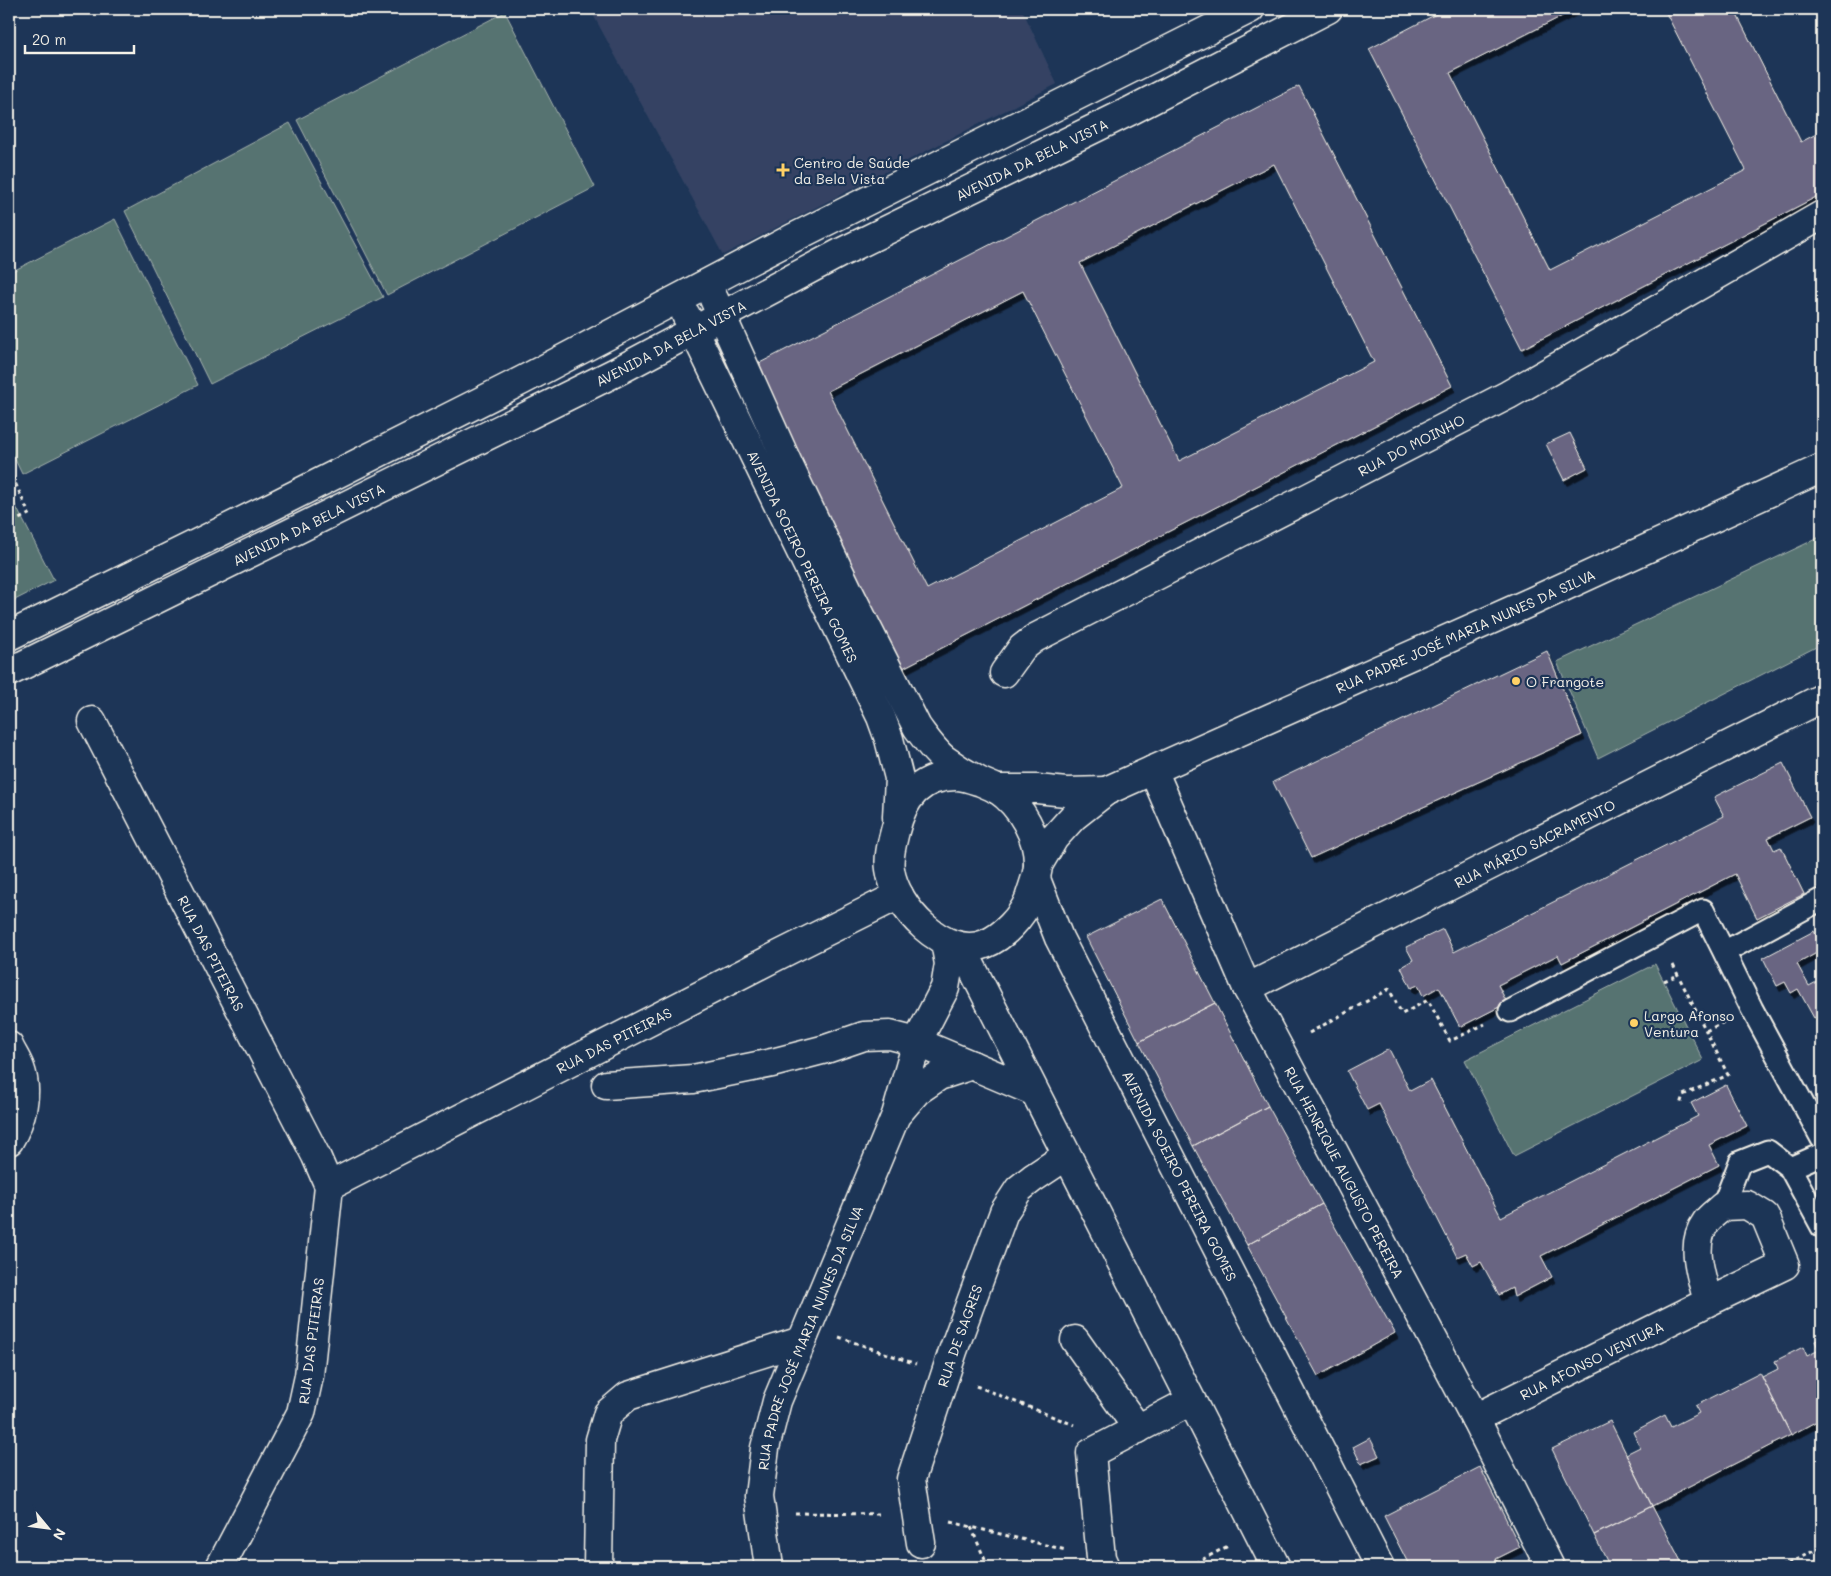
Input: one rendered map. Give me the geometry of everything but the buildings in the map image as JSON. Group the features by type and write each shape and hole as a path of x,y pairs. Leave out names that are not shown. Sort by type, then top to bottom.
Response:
{"street":[{"path":"9,636 523,380 794,238 1250,9"},
{"name":"AVENIDA DA BELA VISTA","path":"9,672 605,378 842,252 1121,116 1328,9"},
{"name":"RUA DO MOINHO","path":"1004,673 1022,648 1035,638 1508,395 1822,215"},
{"name":"AVENIDA SOEIRO PEREIRA GOMES","path":"708,282 831,555 917,727 931,746 945,760 1012,801 1025,820 1034,838 1037,872 1060,938 1380,1567"},
{"name":"AVENIDA SOEIRO PEREIRA GOMES","path":"677,298 881,717 899,778 897,822 889,868 899,896 923,926 953,945 977,947 993,941 1014,923 1027,903 1037,872"},
{"name":"RUA PADRE JOSÉ MARIA NUNES DA SILVA","path":"1037,872 1054,838 1073,817 1106,791 1534,602 1822,468"},
{"name":"RUA MÁRIO SACRAMENTO","path":"1247,988 1822,698"},
{"name":"RUA DAS PITEIRAS","path":"92,721 312,1147 329,1186 309,1376 301,1413 220,1567"},
{"name":"RUA HENRIQUE AUGUSTO PEREIRA","path":"1153,770 1247,988 1475,1418 1550,1567"},
{"name":"AVENIDA SOEIRO PEREIRA GOMES","path":"897,822 906,801 917,788 935,780 957,776 987,785"},
{"name":"RUA PADRE JOSÉ MARIA NUNES DA SILVA","path":"987,785 1066,792 1106,791"},
{"name":"RUA DAS PITEIRAS","path":"329,1186 771,959 899,896"},
{"path":"1724,952 1822,899"},
{"path":"1510,1011 1703,910 1822,1139"},
{"name":"AVENIDA SOEIRO PEREIRA GOMES","path":"953,945 1033,1091 1276,1567"},
{"name":"RUA PADRE JOSÉ MARIA NUNES DA SILVA","path":"769,1567 759,1496 765,1448 777,1401 896,1115 917,1042 945,988 953,945"},
{"path":"606,1085 692,1079 772,1063 826,1049 864,1036 890,1035 917,1042 1033,1091"},
{"path":"9,1046 20,1069 24,1098 18,1126 9,1141"},
{"name":"RUA PADRE JOSÉ MARIA NUNES DA SILVA","path":"896,1115 917,1091 939,1076 972,1065"},
{"path":"1708,1302 1699,1264 1698,1238 1706,1222 1723,1206 1740,1162 1768,1151 1790,1168 1822,1227"},
{"path":"1790,1168 1822,1154"},
{"name":"RUA DE SAGRES","path":"921,1543 911,1479 953,1351 1004,1212 1019,1189 1032,1178 1066,1156"},
{"name":"RUA AFONSO VENTURA","path":"1475,1418 1785,1265 1765,1216 1747,1205 1723,1206"},
{"path":"1075,1340 1138,1429"},
{"path":"598,1567 600,1440 608,1413 628,1396 801,1341"},
{"path":"1105,1567 1101,1558 1092,1453 1191,1401"}],"path":[{"path":"9,470 29,514 9,524"},
{"path":"1673,965 1728,1075 1683,1096 1680,1105"},
{"path":"1664,982 1678,975"},
{"path":"1280,1050 1389,989 1402,1014 1428,1000 1450,1041 1510,1011"},
{"path":"1706,1031 1720,1024"},
{"path":"971,1527 988,1567"},
{"path":"1188,1567 1257,1530"},
{"path":"1782,1567 1822,1546"}],"shaded area":[{"name":"Centro de Saúde da Bela Vista","path":"590,9 1022,9 1057,84 723,255"}],"green space":[{"path":"505,12 595,187 387,295 297,120"},
{"path":"290,123 383,297 210,384 125,211"},
{"path":"115,219 198,385 22,474 9,447 9,273"},
{"path":"9,493 54,580 9,603"},
{"path":"1822,536 1822,644 1598,758 1557,662"},
{"path":"1655,964 1703,1060 1514,1156 1465,1060"}],"place":[{"name":"Centro de Saúde da Bela Vista","path":"783,170"},
{"name":"O Frangote","path":"1516,681"},
{"name":"Largo Afonso Ventura","path":"1634,1023"}]}
